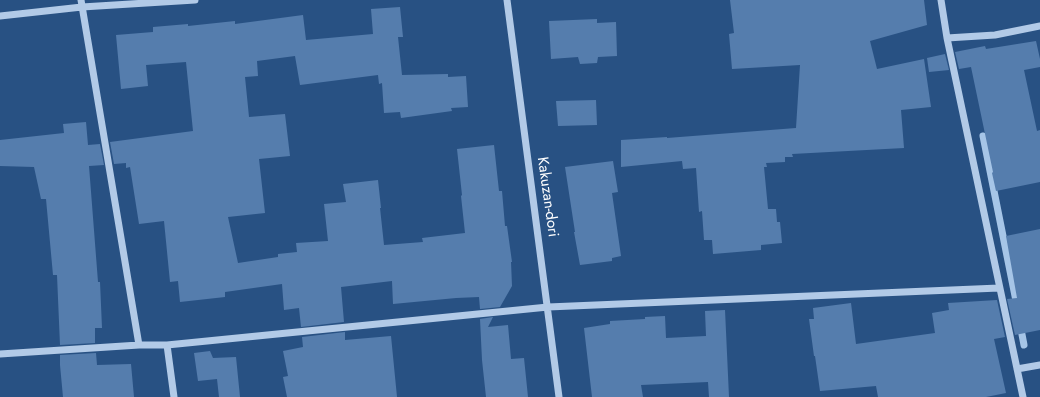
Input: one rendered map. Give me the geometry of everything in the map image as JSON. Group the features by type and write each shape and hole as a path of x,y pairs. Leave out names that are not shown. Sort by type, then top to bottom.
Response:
{"street":[{"path":"0,16 81,3 195,0"},
{"name":"Kakuzan-dori","path":"508,0 559,397"},
{"path":"941,0 947,38 1023,397"},
{"path":"81,3 139,345"},
{"path":"947,38 995,35 1040,26"},
{"path":"0,354 139,345 167,345 548,307 999,288"},
{"path":"167,345 174,397"},
{"path":"1017,369 1040,365"}],"building":[{"path":"730,0 924,0 927,25 870,41 877,69 924,59 931,107 901,110 904,148 792,154 793,157 785,157 785,162 766,163 767,167 764,167 768,209 776,209 777,222 780,222 782,243 761,245 761,250 713,254 712,240 704,240 702,211 699,212 696,168 683,169 682,161 621,167 621,140 796,128 800,65 732,69 729,34 734,33"},
{"path":"400,7 403,37 398,37 402,75 448,74 448,77 466,76 468,107 451,108 452,111 401,118 400,112 384,113 382,83 379,84 378,75 300,85 295,56 257,61 258,76 245,77 249,117 285,114 290,156 259,159 265,213 228,217 238,263 278,257 278,254 297,252 296,243 328,241 324,204 346,202 343,184 378,180 384,245 423,242 422,238 465,233 457,149 494,145 499,191 502,191 505,226 507,226 512,262 512,286 500,307 480,309 479,297 393,304 392,281 341,287 344,322 301,327 299,308 284,310 282,284 225,292 225,297 180,302 178,281 170,282 164,221 139,224 130,167 126,168 126,163 114,164 110,142 193,131 186,62 146,65 148,86 121,89 116,35 153,32 153,27 188,24 188,26 235,21 235,24 303,15 306,40 373,34 371,9"},
{"path":"597,19 597,23 616,22 617,56 598,57 597,63 580,64 578,57 551,59 549,21"},
{"path":"1036,41 1040,59 1040,67 1024,70 1037,131 1040,130 1040,182 996,191 971,67 959,69 955,52 985,46 986,49"},
{"path":"945,54 949,70 929,72 927,58"},
{"path":"596,100 597,125 558,126 556,101"},
{"path":"86,122 88,145 100,144 104,165 89,166 98,282 100,282 102,328 95,328 95,343 60,345 57,275 53,275 46,199 41,199 34,167 0,166 0,140 64,133 63,124"},
{"path":"613,161 618,192 612,193 621,256 612,258 612,261 580,265 565,167"},
{"path":"1040,229 1040,330 1015,335 1007,299 1017,298 1006,236"},
{"path":"997,300 1005,337 994,339 1006,393 986,397 878,397 876,386 820,391 809,319 814,319 813,308 851,303 856,344 935,333 932,313 949,310 948,303"},
{"path":"725,310 729,397 709,397 708,382 641,385 643,397 592,397 584,328 610,324 610,321 665,316 666,338 706,336 705,311"},
{"path":"493,317 488,327 508,325 511,359 524,358 528,397 486,397 480,319"},
{"path":"345,332 345,340 391,336 397,397 287,397 283,377 288,376 283,351 303,347 302,337"},
{"path":"210,351 213,358 236,357 240,397 219,397 217,379 198,381 194,353"},
{"path":"96,353 97,365 131,364 134,397 63,397 60,355"}],"waterway":[{"path":"983,136 1017,306"},
{"path":"1020,324 1024,345"}]}
